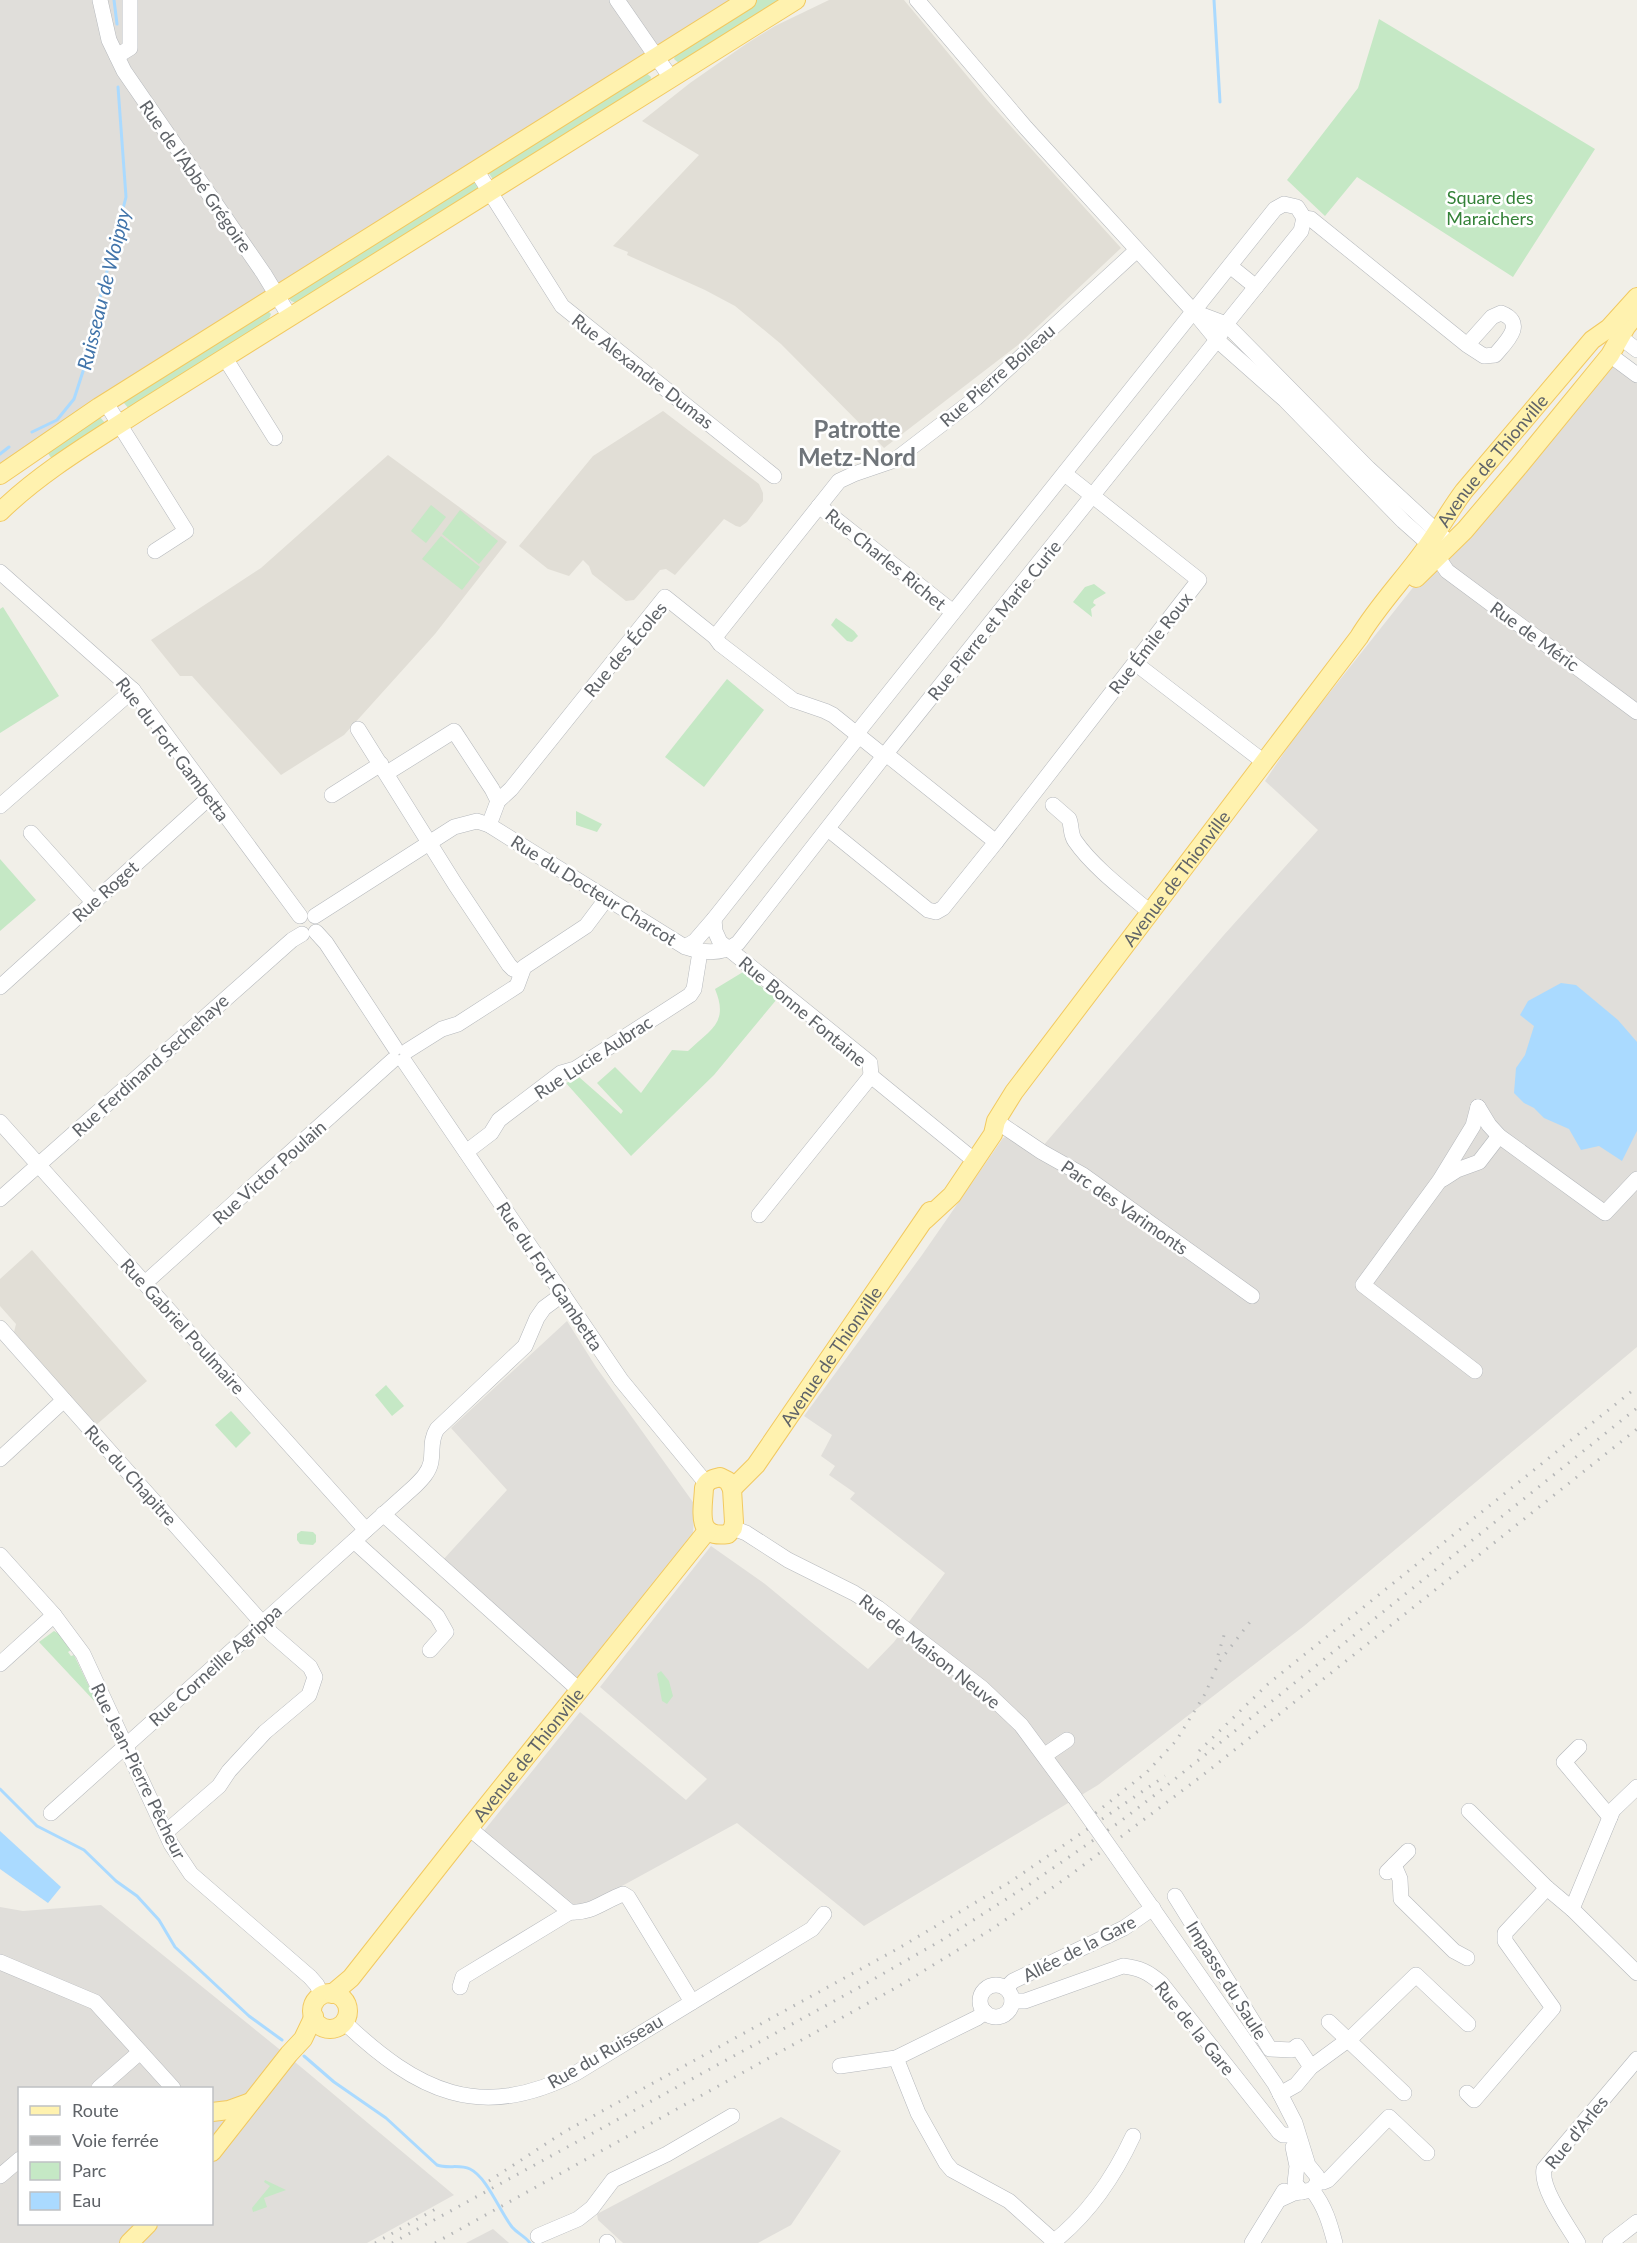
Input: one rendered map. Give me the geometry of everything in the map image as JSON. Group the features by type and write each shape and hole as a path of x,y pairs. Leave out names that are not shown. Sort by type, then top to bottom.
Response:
{"main road":[{"path":"0,475 106,403 747,0"},
{"path":"0,512 18,495 119,425 796,0"},
{"name":"Avenue de Thionville","path":"1436,539 1485,508 1610,356 1615,333 1637,297"},
{"name":"Avenue de Thionville","path":"732,1489 756,1465 925,1220 952,1195 971,1157 993,1134 996,1120 1014,1092 1359,637 1371,618 1436,539 1449,512 1592,340 1615,333 1637,313"},
{"path":"1592,340 1610,356"},
{"path":"720,1477 728,1482 732,1489 733,1528 728,1534 717,1536 707,1531 703,1525 704,1488 711,1479 720,1477"},
{"name":"Avenue de Thionville","path":"333,1997 351,1978 707,1531"},
{"path":"333,1997 348,2011 344,2022 334,2028 320,2022 314,2004 333,1997"},
{"path":"214,2144 320,2022"},
{"path":"213,2112 229,2110 251,2103"},
{"path":"129,2243 146,2225"}],"street":[{"name":"Rue de l'Abbé Grégoire","path":"100,0 109,40 140,96 264,274 290,317"},
{"path":"117,56 130,48 130,0"},
{"path":"617,0 671,78"},
{"path":"917,0 1026,128 1217,340 1285,400 1403,521 1436,539"},
{"name":"Rue Alexandre Dumas","path":"476,170 562,306 774,476"},
{"name":"Rue Pierre et Marie Curie","path":"685,947 694,941 714,919 855,741 857,734 953,612 1278,207 1284,204 1294,205 1300,209 1304,218 1301,231 1226,324 1217,340 885,755 738,943 728,949"},
{"path":"1304,218 1311,219 1467,345"},
{"name":"Rue Pierre Boileau","path":"819,506 839,481 895,460 976,398 1137,250"},
{"path":"1230,267 1256,287"},
{"path":"1194,312 1226,324 1436,539"},
{"path":"1615,333 1637,350"},
{"path":"1610,356 1637,375"},
{"path":"225,358 276,438"},
{"path":"106,403 186,531 155,550"},
{"name":"Rue Émile Roux","path":"828,829 928,910 936,912 944,908 1199,580 1065,474"},
{"path":"819,506 715,637 720,644 792,700 825,711 996,842"},
{"name":"Rue Charles Richet","path":"819,506 953,612"},
{"name":"Rue de Méric","path":"1436,539 1447,571 1637,712"},
{"name":"Rue du Fort Gambetta","path":"1,570 133,690 211,796 308,916"},
{"name":"Rue des Écoles","path":"489,825 498,801 511,789 665,597 715,637"},
{"path":"1135,663 1264,762"},
{"path":"0,806 133,690"},
{"path":"358,729 429,843 510,965 521,972"},
{"path":"332,795 454,730 498,801"},
{"name":"Rue Roget","path":"0,987 211,796"},
{"path":"1053,805 1069,819 1072,834 1082,848 1150,912"},
{"path":"309,933 297,926 308,916 454,827 477,821 489,825"},
{"name":"Rue du Docteur Charcot","path":"489,825 685,947 700,952"},
{"path":"31,833 93,902"},
{"name":"Rue Victor Poulain","path":"145,1283 400,1055 442,1029 458,1024 517,986 521,972 529,962 586,926 607,898"},
{"path":"714,919 715,931 720,942 728,949"},
{"name":"Rue du Fort Gambetta","path":"309,933 326,943 627,1388 706,1483"},
{"name":"Rue Ferdinand Sechehaye","path":"0,1199 292,940 309,933"},
{"path":"700,952 728,949"},
{"name":"Rue Bonne Fontaine","path":"728,949 870,1063 871,1076"},
{"name":"Rue Lucie Aubrac","path":"466,1152 491,1133 500,1120 561,1073 575,1069 690,995 694,989 700,952"},
{"path":"759,1215 871,1076 971,1157"},
{"path":"1475,1371 1363,1285 1440,1180 1473,1126 1478,1107 1488,1125 1500,1136 1605,1213 1637,1179"},
{"name":"Parc des Varimonts","path":"996,1120 1042,1152 1083,1175 1252,1296"},
{"name":"Rue Gabriel Poulmaire","path":"0,1122 366,1530"},
{"path":"1440,1180 1457,1170 1479,1162 1500,1136"},
{"name":"Rue Corneille Agrippa","path":"51,1813 425,1475 431,1463 432,1437 437,1429 525,1346 544,1308 563,1294"},
{"name":"Rue du Chapitre","path":"0,1328 272,1634 310,1667 315,1677 309,1695 265,1732 229,1771 219,1786 166,1832"},
{"path":"0,1459 64,1400"},
{"path":"383,1515 579,1690"},
{"name":"Rue de Maison Neuve","path":"733,1528 746,1533 788,1560 854,1593 878,1608 1002,1705 1045,1755 1153,1908"},
{"path":"354,1541 436,1616 446,1632 430,1650"},
{"name":"Rue Jean-Pierre Pêcheur","path":"0,1555 54,1615 82,1654 166,1832 191,1874 333,1997"},
{"path":"0,1664 54,1615"},
{"path":"1045,1755 1067,1740"},
{"path":"1579,1747 1564,1762 1610,1817"},
{"path":"1572,1909 1610,1817 1637,1787"},
{"path":"1469,1811 1637,1973"},
{"path":"469,1828 570,1912 590,1911 623,1893 628,1897 692,2002"},
{"path":"1408,1851 1390,1868 1400,1879 1401,1899 1454,1951 1467,1958"},
{"path":"1467,2093 1474,2100 1554,2008 1505,1941 1505,1933 1547,1888"},
{"name":"Impasse du Saule","path":"1174,1896 1270,2049 1292,2050 1297,2046 1311,2067"},
{"name":"Allée de la Gare","path":"1009,1995 1013,1981 1124,1928 1153,1908"},
{"name":"Rue de la Gare","path":"1153,1908 1280,2094 1295,2123 1308,2165 1306,2181"},
{"path":"460,1987 463,1977 570,1912"},
{"name":"Rue du Ruisseau","path":"344,2022 414,2077 442,2091 465,2097 488,2099 513,2096 539,2089 576,2073 812,1929 824,1914"},
{"path":"0,1962 95,2002 172,2087"},
{"name":"Rue de la Gare","path":"1009,1995 1025,2001 1123,1966 1136,1967 1148,1972 1161,1983 1279,2132 1289,2135"},
{"path":"1280,2094 1296,2085 1311,2067 1348,2040 1416,1975 1468,2024"},
{"path":"996,1985 1009,1995 1009,2010 1001,2016 991,2016 985,2012 980,2000 984,1990 996,1985"},
{"path":"840,2066 896,2058 985,2012"},
{"path":"1329,2022 1404,2093"},
{"path":"100,2087 140,2052"},
{"path":"896,2058 918,2113 949,2167 1009,2201 1054,2242 1102,2191 1115,2172 1133,2136"},
{"name":"Rue d'Arles","path":"1578,2243 1546,2186 1544,2169 1637,2059"},
{"name":"Rue de la Gare","path":"1287,2109 1289,2135 1296,2157 1306,2181 1327,2216 1335,2243"},
{"path":"538,2235 578,2219 592,2208 613,2180 667,2154 732,2116"},
{"path":"1252,2243 1284,2191 1306,2181 1328,2180 1389,2117 1427,2153"},
{"path":"0,2176 18,2161"},
{"path":"1610,2243 1637,2222"}],"shaded area":[{"path":"0,0 747,0 0,475"},
{"path":"829,0 904,0 988,101 1121,248 1018,345 884,448 781,344 735,306 627,255 628,252 613,246 699,155 642,121 690,83 746,44 775,26"},
{"path":"1609,364 1637,375 1637,1347 1304,1626 1098,1785 864,1926 737,1823 580,1909 483,1832 580,1712 686,1800 707,1779 600,1687 711,1546 765,1584 868,1669 894,1642 945,1573 850,1499 855,1493 829,1475 835,1466 821,1456 832,1435 804,1416 922,1255 1003,1138 1009,1136 1036,1154 1223,936 1318,830 1265,781 1296,735 1415,585"},
{"path":"663,411 759,484 763,493 763,501 747,522 740,527 724,519 675,575 666,569 660,570 634,600 626,601 592,574 589,566 583,560 569,576 548,569 519,546 593,456"},
{"path":"388,455 507,542 435,634 344,735 281,775 192,676 180,676 151,640 261,568"},
{"path":"32,1250 147,1381 96,1425 14,1332 16,1324 0,1306 0,1279"},
{"path":"567,1321 596,1367 695,1505 693,1533 575,1683 442,1561 507,1490 451,1428"},
{"path":"101,1905 289,2057 454,2195 367,2243 0,2243 0,1907 23,1911"},
{"path":"781,2117 841,2151 791,2225 758,2243 623,2243 598,2220 597,2214"},
{"path":"493,2229 509,2243 466,2243"}],"green space":[{"path":"756,0 785,0 680,64 674,59 677,50"},
{"name":"Square des Maraichers","path":"1379,19 1595,149 1513,277 1357,177 1325,216 1287,180 1358,88"},
{"path":"645,72 651,77 650,82 494,181 488,172"},
{"path":"473,179 481,190 299,304 291,301 288,296"},
{"path":"267,310 271,314 269,319 129,409 124,403 124,398"},
{"path":"100,417 105,423 53,461 46,450"},
{"path":"431,505 446,517 426,543 411,531"},
{"path":"460,510 498,541 479,564 442,534"},
{"path":"441,536 480,567 462,590 422,559"},
{"path":"1094,584 1106,593 1094,600 1093,603 1096,605 1091,609 1092,617 1073,602 1085,587"},
{"path":"3,607 59,696 0,733 0,609"},
{"path":"836,618 858,636 852,642 847,641 831,625"},
{"path":"727,679 764,710 704,787 665,757"},
{"path":"576,811 602,824 597,832 576,825"},
{"path":"0,859 36,900 0,931"},
{"path":"743,972 777,999 714,1075 631,1156 566,1083 579,1077 621,1114 623,1111 597,1083 615,1067 641,1093 672,1050 688,1051 710,1031 719,1018 720,1010 715,989"},
{"path":"386,1385 404,1406 392,1416 375,1395"},
{"path":"231,1411 251,1433 236,1448 215,1425"},
{"path":"301,1531 313,1532 316,1535 316,1542 313,1545 300,1544 297,1534"},
{"path":"54,1631 61,1635 71,1650 68,1652 71,1656 74,1655 98,1705 39,1642"},
{"path":"661,1671 669,1681 673,1696 667,1704 662,1701 657,1674"},
{"path":"265,2180 286,2190 264,2198 267,2207 253,2212 252,2208 270,2186 264,2182"}],"water":[{"path":"1561,983 1576,985 1618,1020 1637,1042 1637,1131 1622,1161 1599,1146 1581,1150 1569,1129 1544,1118 1514,1093 1516,1068 1525,1055 1534,1026 1520,1015 1528,1001"},
{"path":"0,1831 61,1887 48,1903 0,1869"}],"waterway":[{"name":"Ruisseau de Woippy","path":"114,0 117,24"},
{"path":"1214,0 1220,102"},
{"name":"Ruisseau de Woippy","path":"32,432 57,420 74,399 89,353 95,318 126,197 118,87"},
{"name":"Ruisseau de Woippy","path":"0,454 9,447"},
{"name":"Ruisseau de Woippy","path":"0,1789 37,1826 84,1850 116,1881 137,1896 159,1920 175,1947 249,2016 282,2040"},
{"name":"Ruisseau de Woippy","path":"304,2056 334,2082 386,2118 437,2165 466,2168 476,2173 488,2187 507,2221 530,2243"}],"railway":[{"path":"1199,1751 1268,1684 1637,1387"},
{"path":"392,2243 858,1988 942,1940 1030,1884 1121,1821 1165,1787 1637,1408"},
{"path":"435,2243 899,1986 992,1929 1065,1879 1203,1775 1637,1429"},
{"path":"1088,1819 1147,1772 1176,1741 1205,1694 1219,1662 1250,1622"},
{"path":"1218,1655 1225,1632"},
{"path":"489,2181 564,2132 899,1948 1010,1882 1165,1776"},
{"path":"375,2243 441,2206"}],"district":[{"name":"Patrotte Metz-Nord","path":"857,442"}]}
